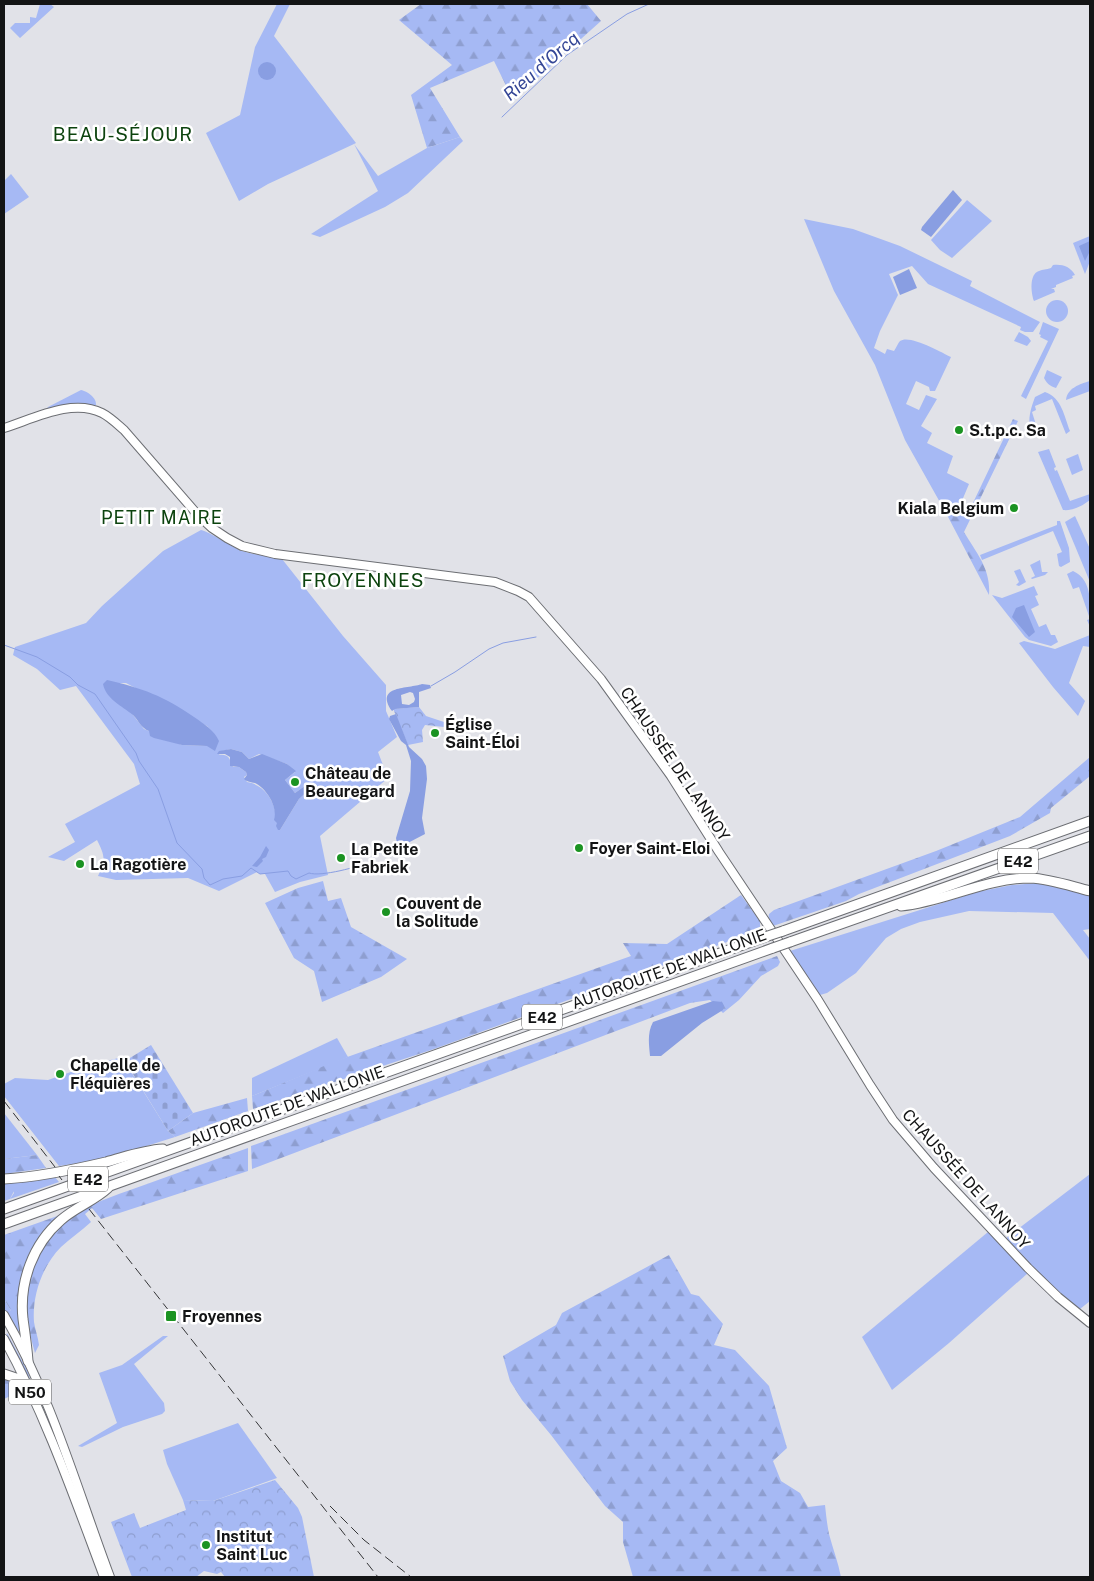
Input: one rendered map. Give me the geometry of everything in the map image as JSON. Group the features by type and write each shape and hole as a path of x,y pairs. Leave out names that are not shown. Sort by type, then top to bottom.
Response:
{"highway":[{"name":"AUTOROUTE DE WALLONIE","path":"4,1209 1090,821"},
{"name":"AUTOROUTE DE WALLONIE","path":"4,1224 1090,836"},
{"path":"996,854 1012,842"},
{"path":"889,907 916,905 982,886 1024,878 1076,886 1090,891"},
{"path":"4,1179 55,1173 149,1150 173,1149"},
{"path":"28,1361 22,1299 24,1284 33,1257 39,1245 60,1220 73,1210 99,1196 110,1186"},
{"path":"4,1374 16,1378 27,1385"}],"main road":[{"name":"CHAUSSÉE DE LANNOY","path":"4,428 74,408 89,409 109,418 124,430 205,522 219,534 235,543 252,550 269,553 494,582 518,590 536,603 601,679 671,776 718,852 818,1000 893,1120 929,1162 1028,1268 1058,1297 1090,1323"},
{"name":"N50","path":"4,1315 28,1361 110,1577"},
{"name":"N50","path":"4,1338 27,1385 104,1577"}],"green space":[{"path":"40,4 50,4 54,7 20,38 10,28 15,23 30,23 30,17 36,18"},
{"path":"277,4 290,4 274,36 356,143 268,184 239,201 206,133 240,115 255,47"},
{"path":"421,4 587,4 601,21 513,100 494,61 430,88 460,137 427,148 411,95 452,65 399,20"},
{"path":"460,137 463,141 408,193 385,207 320,237 311,234 378,191 354,144 378,176 427,148"},
{"path":"11,174 29,197 4,214 4,181"},
{"path":"967,200 992,221 952,258 940,250 931,240"},
{"path":"804,219 853,229 900,246 972,281 970,286 1040,322 1033,332 1020,330 1021,327 928,284 912,266 889,274 898,295 880,331 874,348 885,354 887,349 894,351 900,341 904,339 925,344 951,357 935,391 930,391 929,387 916,381 906,404 919,410 926,395 937,399 921,426 932,433 927,443 953,456 947,473 969,484 961,503 971,507 962,507 946,513 905,440 875,365 834,291"},
{"path":"1090,236 1090,261 1085,274 1073,243"},
{"path":"1053,265 1066,266 1075,275 1072,276 1073,278 1051,289 1054,289 1055,292 1034,301 1032,280 1034,276 1039,271 1051,268"},
{"path":"1057,300 1065,303 1068,311 1065,319 1057,322 1049,319 1046,311 1049,303"},
{"path":"1043,322 1059,329 1026,399 1021,396 1048,341 1040,337 1041,335 1039,334"},
{"path":"1019,332 1031,341 1027,346 1014,341"},
{"path":"1047,370 1062,377 1056,388 1046,382 1044,378"},
{"path":"1090,381 1090,391 1066,400 1071,390 1078,385"},
{"path":"81,390 91,395 96,405 46,410 48,407"},
{"path":"1045,392 1051,395 1062,408 1070,431 1066,434 1052,399 1035,406 1036,410 1032,412 1037,428 1031,431 1029,418 1035,397"},
{"path":"1013,419 1018,421 964,532 985,569 988,577 989,595 946,513 962,507 971,507"},
{"path":"1049,449 1056,467 1054,468 1055,471 1057,470 1070,501 1090,494 1090,500 1077,508 1063,510 1038,452"},
{"path":"1078,454 1083,470 1072,475 1066,459"},
{"path":"1075,516 1090,549 1090,582 1065,522"},
{"path":"1057,521 1060,521 1069,548 1070,562 1061,567 1059,566 1057,554 1062,552 1053,531 982,560 980,555 1057,525"},
{"path":"201,530 239,550 282,559 343,636 386,685 386,711 397,737 378,752 388,778 320,836 328,875 300,882 275,892 265,874 257,872 219,891 188,878 116,880 98,876 104,858 97,840 64,861 48,857 75,842 65,824 140,784 134,764 76,686 60,690 37,669 13,655 15,647 86,623 163,551","holes":["119,683 126,683 207,726 217,738 208,746 182,745 144,729 133,715","231,749 242,752 249,759 259,754 287,764 295,772 285,780 295,793 306,785 309,790 299,799 280,830 274,806 269,796 257,785 247,782 244,777 247,775 246,772 239,767 233,767 227,756 219,755 222,751"]},
{"path":"1040,560 1042,572 1048,572 1045,575 1032,579 1035,576 1030,565"},
{"path":"1020,569 1026,582 1019,586 1016,585 1019,582 1014,571"},
{"path":"1073,571 1080,575 1088,588 1090,619 1079,587 1073,589 1067,574"},
{"path":"1034,586 1038,595 1035,596 1039,605 1031,609 1039,627 1046,624 1051,635 1055,635 1058,642 1051,646 1029,640 1025,637 992,595 1002,598"},
{"path":"1090,635 1090,647 1083,646 1069,683 1085,701 1078,716 1019,643 1024,641 1055,649"},
{"path":"419,707 426,716 444,722 444,727 425,725 422,730 423,742 408,745 394,709"},
{"path":"1090,757 1090,776 1051,808 1050,813 1010,836 859,894 846,901 773,926 768,920 769,914 774,910 936,851 1020,817"},
{"path":"323,881 328,901 341,898 351,927 407,959 381,977 322,1002 314,971 294,958 265,903 298,888"},
{"path":"1054,884 1090,892 1090,929 1083,930 1090,939 1090,961 1053,913 969,911 920,922 901,929 886,938 856,973 827,993 820,995 790,951 977,892 1012,885"},
{"path":"741,895 760,921 760,930 434,1049 253,1109 252,1096 336,1061 631,956 623,943 667,944"},
{"path":"777,956 780,962 778,966 761,976 739,1000 723,1013 710,1000 690,1003 252,1169 251,1146"},
{"path":"337,1038 348,1057 252,1096 252,1078"},
{"path":"151,1045 193,1113 168,1131 125,1061"},
{"path":"122,1057 168,1131 175,1137 103,1158 59,1166 4,1096 4,1084 15,1078 48,1080"},
{"path":"247,1098 248,1111 175,1137 168,1131 193,1113"},
{"path":"4,1113 37,1155 4,1159"},
{"path":"248,1148 248,1171 101,1219 92,1208 85,1214 91,1222 54,1255 48,1263 40,1282 34,1312 39,1345 35,1353 27,1316 26,1301 29,1281 32,1270 43,1248 58,1229 76,1214 101,1201"},
{"path":"37,1155 46,1168 4,1174 4,1159"},
{"path":"1090,1174 1090,1301 1080,1309 1053,1287 1005,1239"},
{"path":"54,1176 59,1182 10,1199 14,1193 9,1181"},
{"path":"4,1181 9,1181 16,1187 10,1199 4,1201"},
{"path":"63,1214 48,1228 19,1303 17,1313 14,1316 4,1299 4,1235"},
{"path":"988,1232 1028,1273 949,1343 892,1390 862,1337"},
{"path":"669,1255 691,1294 699,1296 723,1324 714,1345 735,1350 769,1386 787,1448 773,1461 781,1481 800,1493 808,1507 825,1505 829,1534 841,1577 633,1577 623,1542 623,1522 605,1506 522,1400 510,1381 503,1356 556,1325 562,1313"},
{"path":"4,1299 11,1311 19,1303 21,1328 19,1331 16,1330 4,1310"},
{"path":"7,1333 28,1372 32,1387 6,1337"},
{"path":"163,1336 168,1336 134,1364 164,1403 165,1411 162,1414 123,1427 82,1447 78,1446 117,1423 99,1373 122,1365"},
{"path":"4,1379 13,1383 21,1391 4,1399"},
{"path":"238,1423 277,1478 213,1501 183,1500 163,1450"},
{"name":"Institut Saint Luc","path":"275,1480 298,1508 302,1517 314,1577 225,1577 221,1572 217,1574 204,1571 196,1577 132,1577 111,1522 134,1513 140,1528 186,1510 183,1500 213,1501"}],"shaded area":[{"path":"267,62 273,65 276,71 273,77 267,80 261,77 258,71 261,65"},
{"path":"953,190 962,200 931,237 921,230 922,227"},
{"path":"1090,241 1090,251 1085,261 1079,246"},
{"path":"909,269 917,288 900,295 893,277"},
{"path":"1024,605 1035,632 1029,637 1012,617 1016,608"},
{"path":"107,680 131,686 173,703 205,725 214,734 219,741 215,751 207,746 182,745 150,736 149,731 133,715 107,694 103,684"},
{"path":"422,684 430,685 431,688 419,692 419,707 395,709 392,711 387,697 390,692","holes":["413,693 414,702 409,705 402,704 401,695"]},
{"path":"396,714 409,747 422,759 426,766 427,779 422,818 425,834 402,846 397,843 396,838 410,791 411,761 406,745 401,741 389,719 390,716"},
{"path":"231,749 242,752 249,759 262,754 287,764 296,771 285,780 295,793 306,785 309,790 299,799 280,830 278,830 277,823 274,820 273,804 264,789 244,779 247,775 246,772 239,767 230,766 230,757 225,754 217,754 219,751"},
{"path":"266,846 269,850 266,857 262,859 263,861 257,867 252,866 260,857"},
{"path":"713,1001 722,1002 723,1010 702,1023 661,1056 650,1056 649,1035 653,1022"}],"waterway":[{"name":"Rieu d'Orcq","path":"502,117 567,55 627,14 649,4"},
{"path":"431,686 489,649 503,643 536,637"},
{"path":"4,645 37,657 70,677 78,685 95,694 136,753 139,761 158,789 177,843 202,869 204,878 210,885 223,879 242,876 251,868 260,874 288,871 296,879 309,873 322,874 340,871 371,861 376,855 395,850 401,845"}],"railway":[{"path":"4,1101 55,1167"},
{"path":"59,1176 62,1180"},
{"path":"89,1209 378,1577"},
{"path":"330,1506 364,1540 411,1577"}],"place":[{"name":"S.t.p.c. Sa","path":"959,430"},
{"name":"Kiala Belgium","path":"1014,508"},
{"name":"Église Saint-Éloi","path":"435,733"},
{"name":"Château de Beauregard","path":"295,782"},
{"name":"Foyer Saint-Eloi","path":"579,848"},
{"name":"La Petite Fabriek","path":"341,858"},
{"name":"La Ragotière","path":"80,864"},
{"name":"Couvent de la Solitude","path":"386,912"},
{"name":"Chapelle de Fléquières","path":"60,1074"},
{"name":"Froyennes","path":"171,1316"},
{"name":"Institut Saint Luc","path":"206,1545"}],"district":[{"name":"BEAU-SÉJOUR","path":"123,134"},
{"name":"PETIT MAIRE","path":"162,517"},
{"name":"FROYENNES","path":"363,580"}]}
